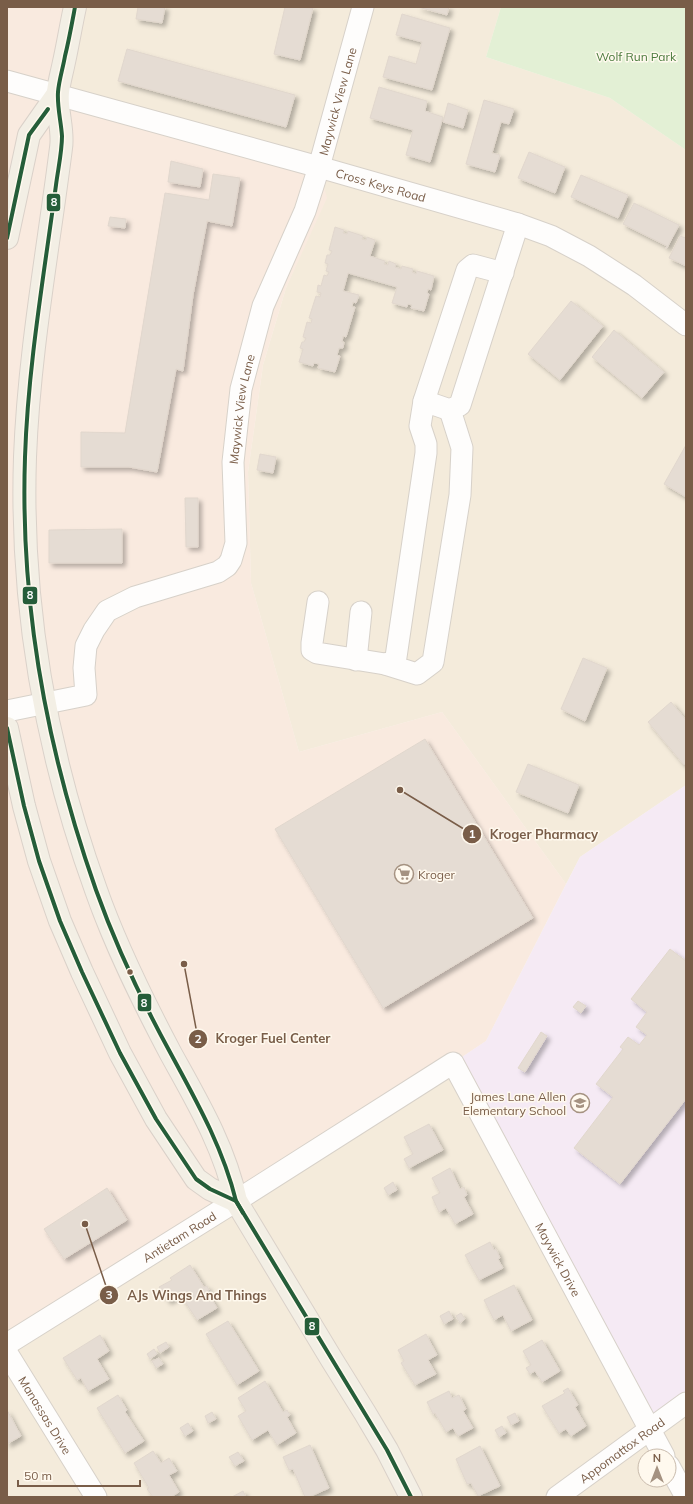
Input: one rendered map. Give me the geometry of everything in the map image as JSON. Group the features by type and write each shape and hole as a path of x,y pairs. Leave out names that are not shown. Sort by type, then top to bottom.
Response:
{"main road":[{"path":"75,7 57,95 62,143 34,334 26,455 25,515 28,582 44,704 78,838 97,893 127,966 160,1034 207,1121 225,1159 232,1180 236,1201 369,1419 411,1497"},
{"path":"7,238 29,135 57,95"},
{"path":"7,728 24,806 39,860 60,921 120,1053 156,1118 196,1179 210,1189 236,1201"}],"street":[{"name":"Maywick View Lane","path":"44,704 86,696 84,668 86,646 94,630 107,611 135,597 218,572 231,560 236,543 233,462 241,389 263,306 304,211 319,167 363,7"},
{"name":"Cross Keys Road","path":"7,81 319,167 518,224 551,236 588,256 634,286 686,325"},
{"path":"424,401 450,410 460,405 518,224"},
{"path":"385,664 392,662 396,657 408,585 426,453 426,444 420,426 424,401 467,270 473,265 503,273"},
{"path":"318,602 312,643 312,650 317,653 385,664 417,674 433,662 460,495 462,448 450,410"},
{"path":"356,660 361,612"},
{"path":"7,711 44,704"},
{"name":"Antietam Road","path":"7,1344 453,1063"},
{"name":"Maywick Drive","path":"453,1063 660,1448"},
{"name":"Manassas Drive","path":"7,1353 96,1497"},
{"name":"Appomattox Road","path":"556,1497 686,1403"},
{"path":"677,1481 686,1497"}],"shaded area":[{"path":"7,7 74,7 58,95 319,167 327,198 286,288 263,365 248,472 251,583 299,752 442,712 566,884 486,1041 7,1344"},
{"path":"74,7 501,7 486,57 610,98 686,150 686,785 580,857 566,884 442,712 299,752 251,583 248,472 263,365 286,288 305,244 57,95"},
{"name":"James Lane Allen Elementary School","path":"686,785 686,1403 649,1429 453,1063 486,1041 580,857"},
{"path":"453,1063 686,1403 686,1497 7,1497 7,1344"}],"green space":[{"name":"Wolf Run Park","path":"501,7 686,7 686,150 610,98 486,57"}],"building":[{"path":"138,7 165,7 162,23 136,19"},
{"path":"285,7 313,8 300,60 274,54"},
{"path":"418,7 449,7 447,15"},
{"path":"402,14 450,28 432,90 383,77 389,56 416,64 422,42 396,35"},
{"path":"127,49 295,95 286,127 118,81"},
{"path":"379,87 427,101 425,111 443,117 430,162 406,155 413,130 370,118"},
{"path":"484,100 514,109 509,124 501,122 492,153 500,155 495,172 466,164"},
{"path":"448,103 468,110 463,128 443,122"},
{"path":"529,152 565,167 555,193 518,178"},
{"path":"171,161 203,169 200,187 168,182"},
{"path":"213,174 240,178 232,226 207,221 193,295 183,371 176,369 157,472 129,467 81,467 81,432 125,433 165,193 209,200"},
{"path":"581,175 628,195 618,218 571,197"},
{"path":"634,203 679,225 667,248 665,248 667,246 623,224"},
{"path":"110,217 126,219 125,228 108,226"},
{"path":"335,227 344,230 343,233 347,234 348,231 363,236 362,239 366,240 367,237 375,240 370,256 385,261 384,264 388,265 389,261 396,264 395,267 401,269 402,266 413,269 412,272 416,274 417,271 434,276 431,290 428,289 427,293 429,294 424,311 411,308 412,305 408,304 407,307 392,303 397,287 348,273 343,291 359,295 356,303 353,302 352,307 355,307 346,337 343,336 343,348 339,348 337,355 340,356 335,372 318,368 319,364 314,363 313,366 299,362 303,349 300,348 302,342 304,342 306,338 303,337 307,322 311,323 312,319 309,318 316,296 320,297 321,293 317,292 318,285 321,286 324,275 327,276 329,272 326,271 328,264 325,263 327,255 330,255 332,251 329,250"},
{"path":"680,236 686,238 686,266 669,258"},
{"path":"571,301 603,326 560,380 528,354"},
{"path":"614,330 664,372 642,398 592,357"},
{"path":"686,445 686,497 664,484"},
{"path":"260,454 276,457 273,473 257,470"},
{"path":"185,498 198,498 198,547 186,547"},
{"path":"122,529 122,563 49,563 49,530"},
{"path":"583,658 607,668 585,721 561,709"},
{"path":"671,702 686,720 686,763 684,765 648,722"},
{"name":"Kroger","path":"425,739 533,918 383,1008 275,829"},
{"path":"528,764 579,785 568,813 516,792"},
{"path":"670,949 686,961 686,1099 620,1184 574,1148 613,1097 596,1084 623,1049 620,1047 628,1037 639,1045 647,1035 636,1027 647,1012 631,999"},
{"path":"578,1001 586,1006 581,1013 573,1007"},
{"path":"541,1032 547,1036 525,1072 518,1068"},
{"path":"429,1124 443,1150 409,1168 404,1159 413,1154 404,1137"},
{"path":"450,1168 460,1189 464,1187 467,1195 464,1197 473,1214 455,1224 446,1208 439,1212 432,1197 440,1193 432,1178"},
{"path":"393,1182 397,1190 388,1195 384,1188"},
{"path":"107,1188 127,1220 64,1259 44,1229"},
{"path":"490,1242 494,1250 496,1249 500,1258 498,1259 503,1268 479,1280 465,1255"},
{"path":"190,1265 204,1287 207,1286 209,1290 207,1291 217,1308 197,1320 180,1294 168,1301 159,1287 172,1280 170,1278"},
{"path":"514,1285 532,1320 511,1331 503,1315 494,1320 484,1300"},
{"path":"449,1311 453,1319 444,1324 440,1316"},
{"path":"461,1313 465,1319 460,1323 456,1316"},
{"path":"228,1321 259,1371 237,1385 206,1334"},
{"path":"426,1334 437,1355 428,1360 436,1374 415,1385 401,1363 404,1361 398,1350"},
{"path":"100,1335 109,1351 97,1359 109,1379 88,1391 81,1378 77,1380 63,1358"},
{"path":"542,1340 560,1371 542,1382 535,1371 530,1374 526,1368 531,1365 523,1351"},
{"path":"166,1342 169,1347 160,1353 157,1347"},
{"path":"154,1349 157,1354 150,1359 147,1354"},
{"path":"159,1358 163,1364 156,1368 152,1361"},
{"path":"265,1381 283,1412 287,1410 290,1415 287,1417 296,1433 277,1445 268,1430 252,1440 238,1416 246,1411 238,1398"},
{"path":"568,1388 578,1405 575,1407 586,1426 571,1436 566,1429 559,1433 542,1406 565,1393 563,1391"},
{"path":"449,1391 452,1398 459,1395 466,1409 463,1411 473,1428 458,1436 453,1428 446,1432 435,1413 433,1414 427,1402"},
{"path":"118,1395 127,1410 125,1412 144,1441 125,1453 97,1408"},
{"path":"7,1410 21,1436 7,1444"},
{"path":"212,1412 216,1419 208,1423 205,1416"},
{"path":"515,1413 519,1421 511,1425 507,1417"},
{"path":"188,1423 193,1431 185,1436 180,1428"},
{"path":"502,1426 506,1433 499,1437 495,1430"},
{"path":"310,1445 329,1488 309,1497 305,1497 293,1469 289,1470 283,1457"},
{"path":"480,1446 500,1486 478,1496 471,1483 467,1484 456,1459"},
{"path":"153,1451 161,1463 169,1458 177,1471 169,1475 179,1492 171,1497 153,1497 147,1489 149,1488 134,1463"},
{"path":"238,1452 244,1461 235,1466 229,1457"},
{"path":"243,1491 246,1497 232,1497"}],"transit line":[{"name":"8","path":"75,7 58,92 62,136 61,148 29,389 25,457 27,567 32,622 40,676 51,731 79,838 104,911 140,994 217,1144 231,1181 236,1201 387,1450 411,1497"},
{"name":"8","path":"7,238 29,135 48,109"},
{"name":"8","path":"7,728 24,806 39,861 60,921 120,1053 156,1119 196,1179 210,1189 236,1201 243,1213"}],"place":[{"name":"Kroger Pharmacy","path":"400,790"},
{"name":"Kroger","path":"404,874"},
{"name":"Kroger Fuel Center","path":"184,964"},
{"name":"James Lane Allen Elementary School","path":"580,1103"},
{"name":"AJs Wings And Things","path":"85,1224"}]}
